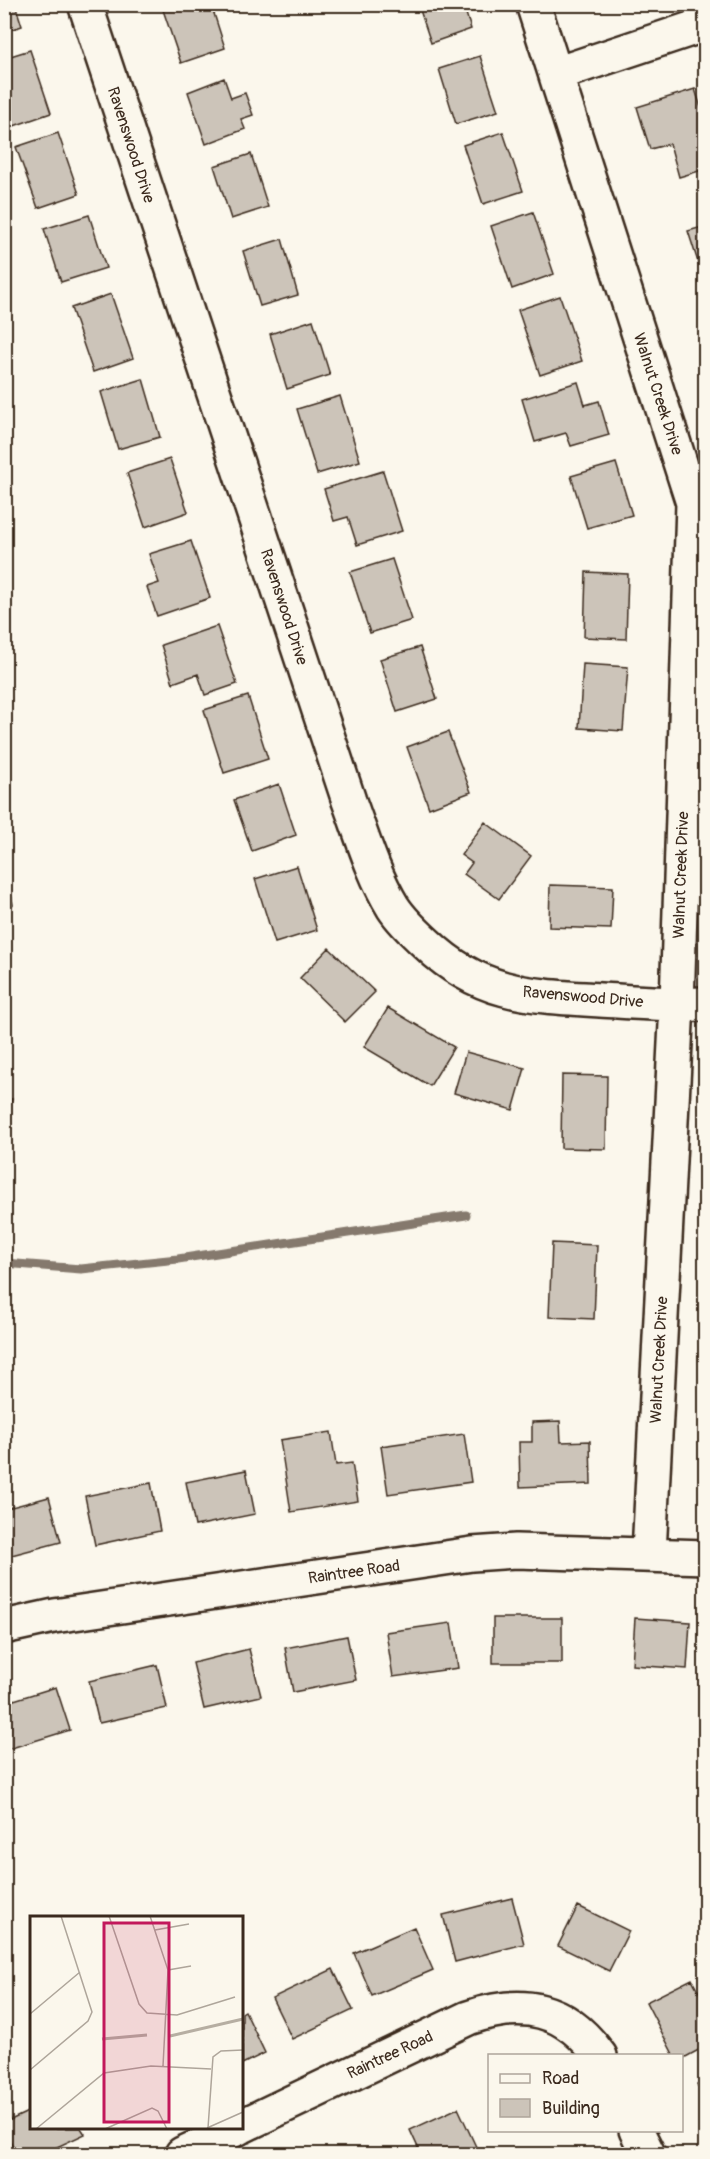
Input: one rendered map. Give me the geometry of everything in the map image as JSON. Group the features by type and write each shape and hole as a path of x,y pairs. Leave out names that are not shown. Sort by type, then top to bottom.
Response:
{"street":[{"name":"Ravenswood Drive","path":"85,4 349,801 378,876 394,908 413,931 438,955 466,975 500,988 532,996 691,1004"},
{"name":"Walnut Creek Drive","path":"533,4 699,503 691,1004 649,1553"},
{"path":"556,74 705,24"},
{"name":"Raintree Road","path":"4,1627 54,1616 472,1554 516,1551 649,1553 705,1557"},
{"name":"Raintree Road","path":"243,2126 468,2018 493,2009 521,2008 546,2013 570,2023 589,2040 599,2054"},
{"name":"Raintree Road","path":"182,2154 236,2129"},
{"path":"637,2132 648,2154"}],"building":[{"path":"4,4 15,4 22,26 4,32"},
{"path":"161,4 211,4 225,48 181,63"},
{"path":"418,4 463,4 471,29 431,43"},
{"path":"30,50 51,113 8,128 4,117 4,58"},
{"path":"480,56 498,111 456,124 439,69"},
{"path":"224,78 231,98 245,93 253,115 241,119 245,129 206,144 188,92"},
{"path":"695,89 706,123 706,169 679,177 670,144 650,149 637,107"},
{"path":"503,132 523,191 483,204 463,145"},
{"path":"58,133 79,194 38,208 16,147"},
{"path":"251,154 268,207 231,219 214,166"},
{"path":"533,212 554,274 512,289 491,226"},
{"path":"89,215 106,268 61,282 44,229"},
{"path":"706,226 706,287 688,231"},
{"path":"282,239 298,295 260,306 243,251"},
{"path":"111,294 133,358 93,372 71,308"},
{"path":"560,296 582,361 540,375 518,310"},
{"path":"313,320 330,375 287,389 270,334"},
{"path":"143,379 160,437 118,449 101,392"},
{"path":"578,382 585,405 599,401 609,435 571,446 566,433 535,442 522,399"},
{"path":"340,396 360,461 317,474 297,409"},
{"path":"170,459 188,512 145,527 127,473"},
{"path":"616,463 632,515 587,528 571,476"},
{"path":"383,471 402,531 357,545 348,517 334,521 324,489"},
{"path":"191,541 210,598 157,616 147,587 159,583 149,554"},
{"path":"392,559 412,620 370,633 350,572"},
{"path":"586,572 628,574 626,639 584,637"},
{"path":"217,626 237,684 205,695 198,674 173,683 161,645"},
{"path":"420,647 437,699 397,712 380,659"},
{"path":"583,664 628,667 623,731 579,728"},
{"path":"248,696 268,759 224,773 204,710"},
{"path":"448,732 471,792 429,808 407,747"},
{"path":"279,784 296,835 252,851 234,800"},
{"path":"485,822 531,856 499,899 464,874 472,863 461,855"},
{"path":"4,852 13,905 4,906"},
{"path":"297,866 317,930 275,943 255,879"},
{"path":"550,885 613,887 611,929 549,927"},
{"path":"329,948 375,992 345,1022 300,978"},
{"path":"388,1008 454,1047 430,1086 364,1047"},
{"path":"466,1052 525,1068 513,1110 454,1093"},
{"path":"562,1075 607,1076 606,1149 561,1148"},
{"path":"4,1097 12,1099 4,1123"},
{"path":"552,1243 597,1245 594,1319 549,1317"},
{"path":"560,1421 561,1442 590,1441 591,1484 520,1487 519,1442 532,1442 532,1422"},
{"path":"331,1432 336,1465 352,1463 358,1501 291,1512 280,1440"},
{"path":"464,1434 471,1482 388,1494 381,1446"},
{"path":"246,1470 255,1514 195,1526 186,1482"},
{"path":"151,1483 160,1531 95,1545 85,1496"},
{"path":"49,1497 61,1542 4,1557 4,1509"},
{"path":"493,1618 562,1618 562,1663 493,1663"},
{"path":"635,1618 690,1622 687,1669 632,1665"},
{"path":"451,1623 458,1668 393,1677 386,1632"},
{"path":"347,1636 356,1680 293,1692 285,1648"},
{"path":"249,1649 261,1696 204,1709 193,1663"},
{"path":"157,1665 167,1708 99,1723 89,1681"},
{"path":"56,1687 70,1730 5,1750 4,1703"},
{"path":"512,1898 524,1944 455,1962 443,1915"},
{"path":"578,1906 629,1931 609,1971 558,1946"},
{"path":"414,1927 433,1970 372,1996 354,1953"},
{"path":"333,1969 353,2010 292,2039 272,1998"},
{"path":"692,1979 706,2005 706,2046 683,2058 683,2054 673,2054 646,2002"},
{"path":"245,2011 265,2053 243,2064 243,2012"},
{"path":"706,2081 706,2102 697,2085"},
{"path":"458,2108 478,2151 470,2154 421,2154 410,2130"},
{"path":"30,2111 30,2129 82,2129 85,2134 42,2154 17,2154 4,2129 4,2123"},
{"path":"371,2149 374,2154 359,2154"}],"waterway":[{"path":"4,1263 81,1269 178,1259 466,1215"}]}
